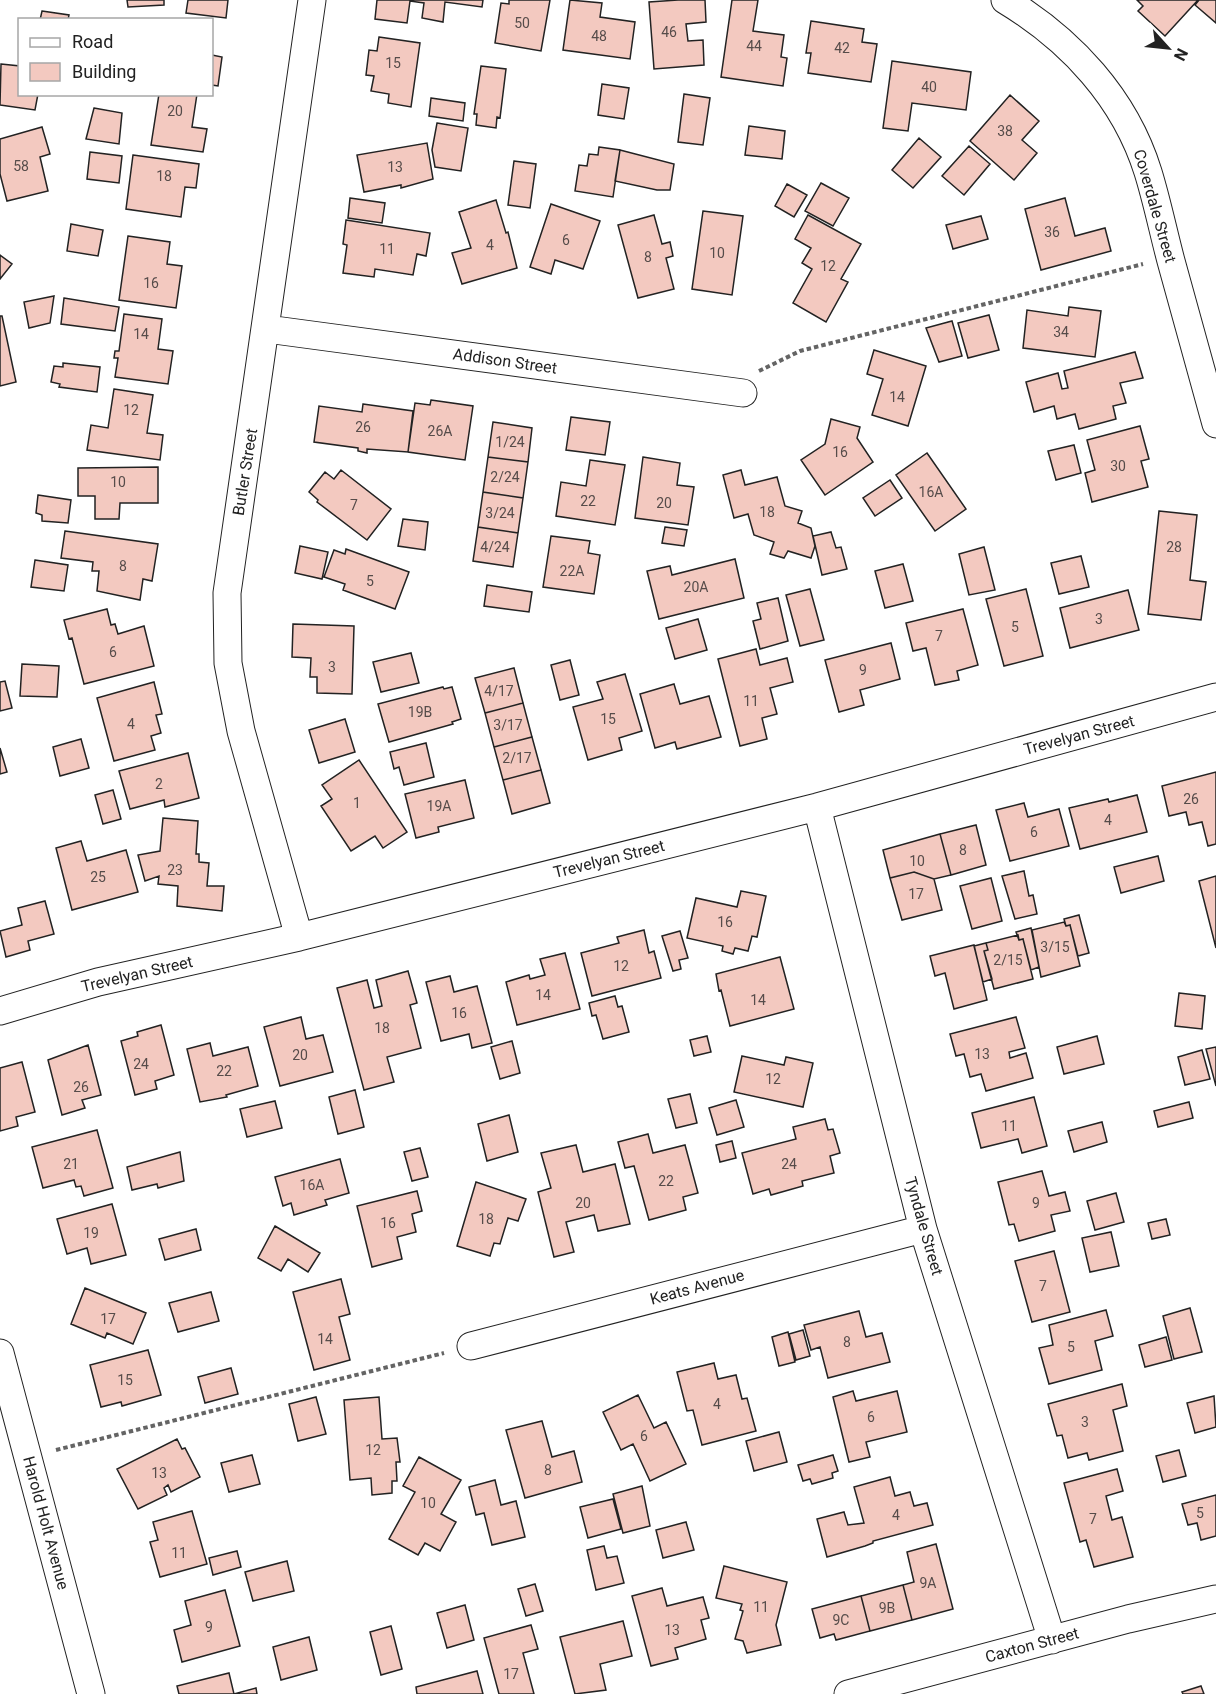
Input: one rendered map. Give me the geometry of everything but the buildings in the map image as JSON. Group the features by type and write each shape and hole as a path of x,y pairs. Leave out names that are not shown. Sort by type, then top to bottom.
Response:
{"street":[{"name":"Butler Street","path":"298,937 241,731 228,663 227,593 267,329 312,0"},
{"name":"Coverdale Street","path":"1005,0 1050,29 1086,64 1112,97 1131,130 1148,171 1216,424"},
{"name":"Addison Street","path":"267,329 743,393"},
{"name":"Trevelyan Street","path":"0,1011 98,982 298,937 817,807 1216,697"},
{"name":"Tyndale Street","path":"817,807 923,1229 1052,1640"},
{"name":"Keats Avenue","path":"471,1346 923,1229"},
{"name":"Harold Holt Avenue","path":"0,1353 90,1694"},
{"name":"Caxton Street","path":"848,1694 1216,1599"}],"path":[{"path":"743,393 759,370 801,351 1171,258"},
{"path":"28,1457 471,1346"}]}
